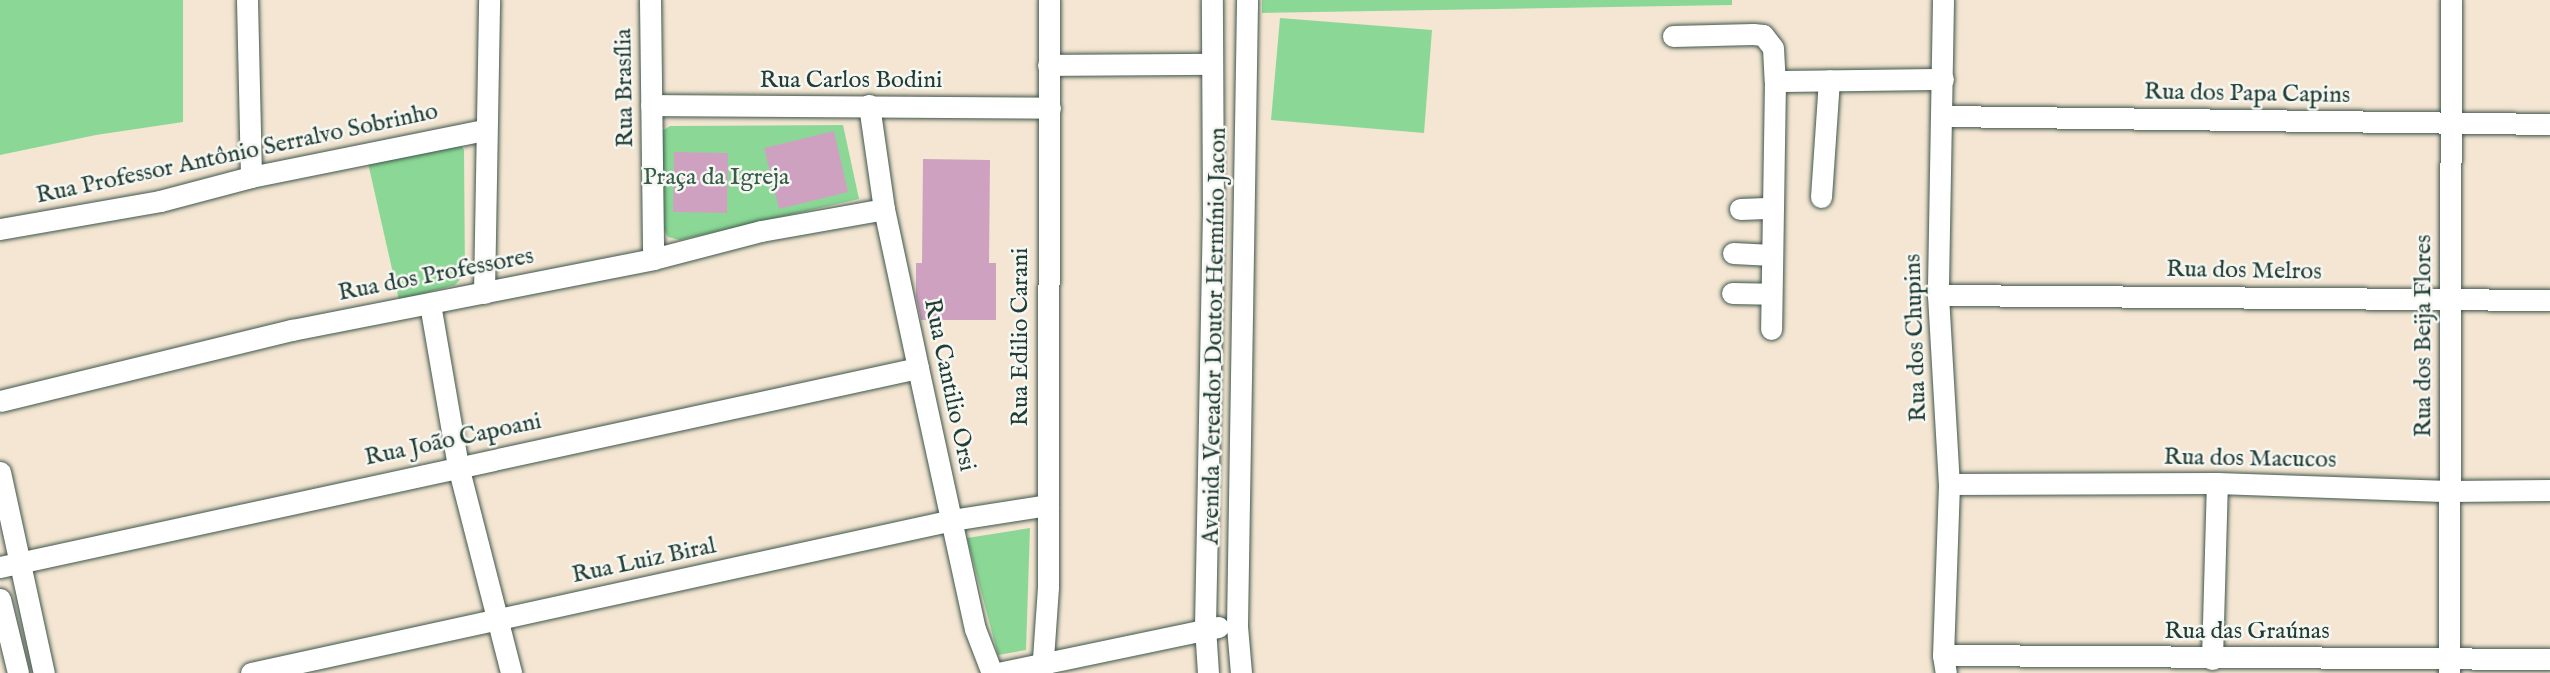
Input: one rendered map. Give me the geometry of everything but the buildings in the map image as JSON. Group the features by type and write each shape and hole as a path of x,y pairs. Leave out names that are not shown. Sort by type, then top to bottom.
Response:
{"street":[{"path":"247,0 251,177"},
{"path":"484,293 484,130 489,0"},
{"name":"Rua Brasília","path":"650,0 653,259"},
{"name":"Rua Edilio Carani","path":"1043,668 1048,505 1049,0"},
{"name":"Avenida Vereador Doutor Hermínio Jacon","path":"1208,673 1205,627 1213,216 1212,0"},
{"name":"Avenida Vereador Doutor Hermínio Jacon","path":"1241,673 1237,626 1247,0"},
{"name":"Rua dos Chupins","path":"1943,0 1938,295 1949,484 1945,664"},
{"name":"Rua dos Beija Flores","path":"2449,665 2451,0"},
{"path":"1673,36 1763,36 1773,48 1775,81 1771,329"},
{"path":"1048,65 1211,64"},
{"path":"1775,81 1943,79"},
{"path":"1821,197 1829,80"},
{"name":"Rua Carlos Bodini","path":"651,105 1050,108"},
{"name":"Rua Cantilio Orsi","path":"870,105 884,209 975,629 995,673"},
{"name":"Rua dos Papa Capins","path":"1942,116 2550,124"},
{"name":"Rua Professor Antônio Serralvo Sobrinho","path":"0,229 160,201 251,177 484,130"},
{"path":"1740,209 1773,208"},
{"name":"Rua dos Professores","path":"0,401 292,330 653,259 761,232 884,209"},
{"path":"1733,253 1772,255"},
{"path":"1732,293 1771,294"},
{"name":"Rua dos Melros","path":"1938,295 2550,300"},
{"path":"430,304 458,466 511,673"},
{"name":"Rua João Capoani","path":"9,564 918,368"},
{"path":"0,472 9,564 44,673"},
{"path":"2212,659 2217,483"},
{"name":"Rua dos Macucos","path":"1949,484 2217,483 2450,491 2550,490"},
{"name":"Rua Luiz Biral","path":"251,673 952,520 1048,505"},
{"path":"0,599 18,673"},
{"path":"995,673 1043,668 1205,627 1237,626"},
{"name":"Rua das Graúnas","path":"1945,664 2212,659 2449,665 2550,659"}],"green space":[{"path":"0,0 183,0 183,122 96,135 0,155"},
{"path":"1262,0 1732,0 1732,5 1262,13"},
{"path":"1280,18 1432,30 1424,133 1271,120"},
{"name":"Praça da Igreja","path":"843,125 859,199 680,240 668,237 663,228 662,131 670,126"},
{"path":"461,145 464,150 465,274 455,285 399,300 368,163"},
{"path":"1030,528 1026,650 998,655 967,538"}]}
